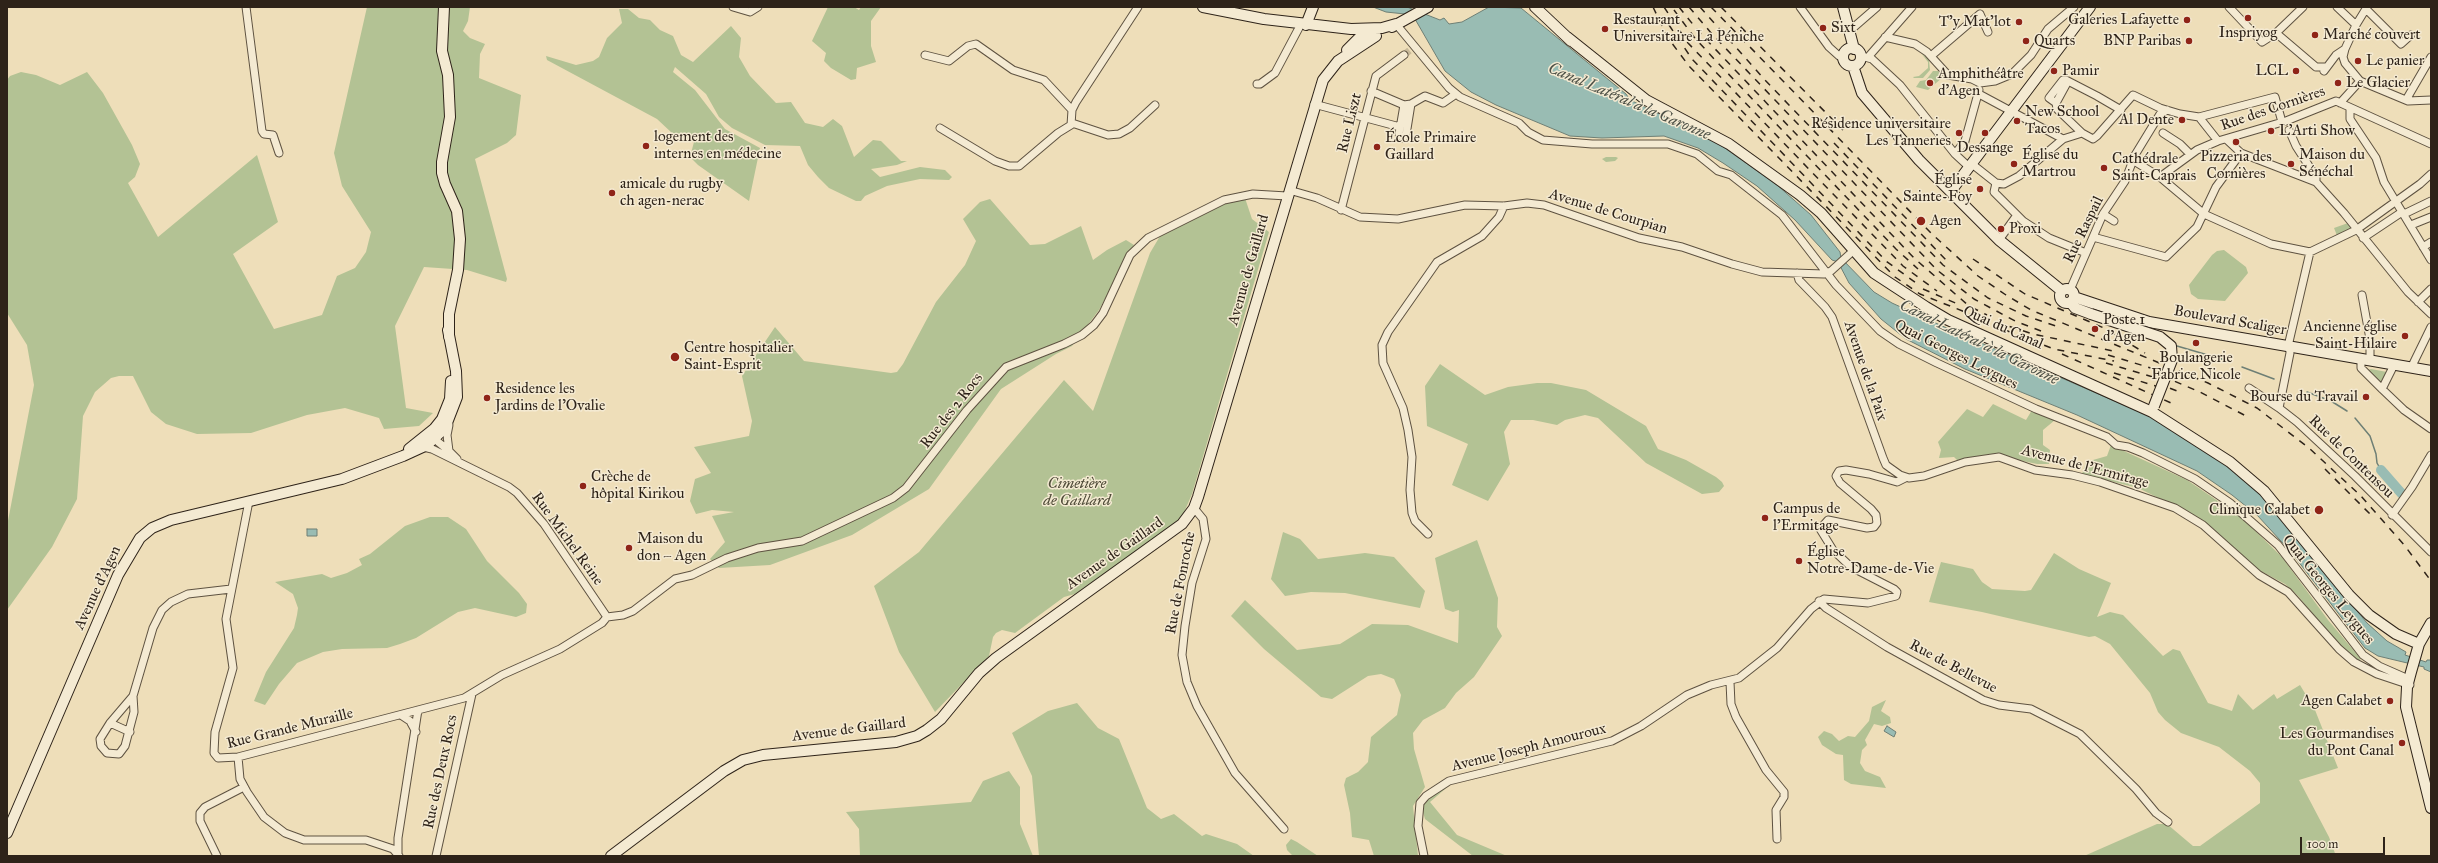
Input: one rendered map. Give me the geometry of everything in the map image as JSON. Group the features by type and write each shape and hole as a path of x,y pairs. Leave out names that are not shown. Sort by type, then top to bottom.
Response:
{"street":[{"path":"246,7 262,131 264,134 273,136 279,153"},
{"path":"429,440 442,419 450,399 451,384 448,330 450,302 458,270 460,239 457,211 444,184 442,173 442,162 450,117 448,75 442,51 444,7"},
{"path":"733,7 750,12 758,7"},
{"path":"1072,123 1072,110 1138,7"},
{"path":"1202,7 1304,24 1361,36 1376,36"},
{"path":"1257,84 1260,84 1275,73 1313,7"},
{"path":"1532,7 1548,19"},
{"path":"1535,7 1548,19"},
{"path":"1800,7 1829,47 1839,56 1855,55 1885,37 1912,7"},
{"path":"1842,7 1866,88 1936,170 1938,177"},
{"path":"1848,29 1854,27 1876,7"},
{"path":"1885,37 1916,44 1931,56 1948,75 1972,79 1980,84 1995,81 2012,74 2031,54 2048,29 2074,7"},
{"path":"1953,188 2090,7"},
{"path":"2229,7 2262,42 2276,33 2303,7"},
{"path":"2337,7 2356,25"},
{"path":"1304,24 1351,29 1382,28 1397,24 1426,8"},
{"path":"2411,35 2401,44 2367,8 2356,25 2345,49 2343,58 2345,63 2360,81 2406,100 2431,100"},
{"path":"1931,56 1980,14 1988,32"},
{"name":"Quai du Canal","path":"1548,19 1567,37 1646,100 1729,144 1800,195 1825,217 1852,253 1874,273 1935,313 2133,404 2136,402 2153,409"},
{"name":"Avenue de Gaillard","path":"611,856 724,771 743,760 763,755 896,742 917,736 941,719 979,673 996,658 1168,536 1187,518 1194,508 1314,104 1323,80 1338,61 1397,24"},
{"name":"Quai Georges Leygues","path":"1397,24 1456,94 1519,123 1528,132 1551,142 1592,144 1657,142 1678,146 1693,152 1718,171 1731,176 1752,190 1782,215 1869,320 1899,344 2036,409 2107,437 2116,445 2128,447 2170,465 2213,491 2278,546 2363,655 2379,666 2409,679"},
{"path":"1338,61 1364,33 1375,32 1382,28"},
{"path":"2276,33 2316,67 2324,70 2340,52 2345,49"},
{"path":"925,55 949,61 968,46 976,44 1017,72 1044,80 1072,110"},
{"name":"Rue Liszt","path":"1341,210 1371,91 1378,72 1404,55"},
{"path":"1855,55 1914,100 1955,154 1996,183 2004,184 2013,180 2063,139 2082,132"},
{"path":"1855,55 1862,93 1928,168 1953,188 1999,240 2069,295 2075,308 2160,337 2171,346 2172,360 2153,409"},
{"path":"2406,100 2431,57"},
{"path":"2121,110 2067,81 2056,103 2057,109 2090,138 2097,136 2121,110 2133,95 2167,110 2199,116 2275,97 2286,125 2316,177 2316,182"},
{"path":"2360,81 2338,102 2431,144"},
{"path":"1955,154 1965,141 1979,94 1980,84"},
{"path":"1371,91 1407,104 1425,96 1443,103 1456,94"},
{"path":"1979,94 2063,139"},
{"name":"Rue des Cornières","path":"2160,177 2190,154 2218,141 2286,125 2338,102"},
{"path":"1314,104 1400,128"},
{"path":"1407,104 1406,135 1403,138 1399,134 1407,104"},
{"path":"1072,123 1108,134 1119,134 1130,128 1155,105"},
{"path":"2350,108 2350,119 2376,158 2384,182 2431,260"},
{"name":"Rue Raspail","path":"2069,295 2103,214 2126,181 2134,161 2158,130 2160,114 2167,110"},
{"path":"2199,116 2218,141"},
{"path":"940,128 994,161 1009,166 1019,166 1072,123"},
{"path":"2158,130 2180,144 2190,154"},
{"path":"2226,139 2241,154 2316,182 2344,213 2356,230 2418,302 2431,314"},
{"path":"2093,237 2166,257 2197,227 2216,187 2241,154"},
{"path":"2134,161 2160,177 2204,214 2271,244 2310,252 2356,230 2396,202 2431,174"},
{"path":"1996,183 1994,192 2016,215 2049,238 2086,253"},
{"name":"Avenue de Courpian","path":"1288,193 1317,198 1341,210 1360,217 1398,219 1465,205 1504,206 1527,203 1544,205 1639,238 1682,247 1745,268 1784,274 1829,272"},
{"name":"Rue des 2 Rocs","path":"607,617 633,612 675,580 692,575 726,558 758,548 802,541 893,498 906,488 967,410 1006,367 1077,338 1094,325 1103,313 1130,255 1148,238 1224,200 1253,194 1288,193"},
{"path":"2363,238 2403,213 2431,201"},
{"path":"1428,534 1416,521 1412,513 1410,490 1412,457 1408,430 1403,408 1383,363 1382,345 1388,332 1437,262 1482,236 1500,217 1504,206"},
{"path":"2103,214 2114,221"},
{"path":"1999,240 2016,215"},
{"path":"2411,225 2431,217"},
{"path":"2423,247 2431,242"},
{"path":"2279,408 2290,353 2289,347 2310,252"},
{"path":"1829,272 1852,253"},
{"name":"Avenue de la Paix","path":"1797,273 1802,284 1825,307 1832,317 1884,462 1907,478"},
{"path":"1784,274 1802,284"},
{"path":"2418,302 2431,288"},
{"name":"Boulevard Scaliger","path":"2069,295 2149,322 2431,372"},
{"path":"2362,295 2370,339 2366,360 2362,368 2404,410 2431,429"},
{"path":"2411,368 2431,327"},
{"path":"448,330 458,389 447,433 449,451"},
{"path":"2382,389 2394,365"},
{"name":"Rue de Contensou","path":"2249,388 2279,408 2356,476 2392,515 2431,552"},
{"path":"2105,390 2153,409 2230,462 2268,496 2349,595 2369,615 2396,634 2419,646"},
{"path":"429,440 445,428 453,412"},
{"name":"Rue Michel Reine","path":"429,440 449,451 463,464 478,473"},
{"name":"Rue Michel Reine","path":"429,440 440,452 478,473 509,487 527,504 544,524 607,617"},
{"name":"Rue Michel Reine","path":"429,440 440,452"},
{"name":"Avenue d'Agen","path":"7,833 118,575 140,538 152,528 170,520 342,479 395,460 429,440"},
{"path":"2392,515 2412,487 2431,455"},
{"name":"Avenue de l’Ermitage","path":"1907,478 1965,462 1999,457 2034,470 2072,475 2100,482 2175,508 2203,525 2259,575 2288,592 2354,662 2378,674 2409,679"},
{"path":"1819,601 1827,598 1868,603 1897,594 1894,589 1851,567 1833,550 1820,529 1828,520 1867,528 1874,527 1877,523 1878,518 1871,509 1840,483 1836,476 1839,471 1846,470 1861,472 1897,482 1907,478"},
{"name":"Rue Grande Muraille","path":"249,501 226,618 233,668 213,744 214,753 218,758 238,757 401,715 472,694 502,675 560,648 602,623 607,617"},
{"name":"Rue de Fonroche","path":"1194,508 1203,519 1206,539 1192,583 1184,626 1182,655 1187,682 1197,706 1235,773 1284,829"},
{"path":"133,696 110,723 100,739 101,746 107,753 115,754 122,752 130,732 134,712 133,696 153,628 162,610 171,602 188,594 231,589"},
{"name":"Avenue Joseph Amouroux","path":"1424,856 1418,826 1419,807 1426,796 1440,786 1458,778 1612,741 1641,726 1687,695 1711,685 1730,682 1739,678 1760,663 1819,601"},
{"name":"Rue de Bellevue","path":"1819,601 1863,632 1934,674 1976,696 1998,705 2031,709 2080,734 2136,789 2156,812 2168,822"},
{"path":"2429,631 2419,646 2409,679 2406,707 2412,721 2431,808"},
{"path":"1730,682 1731,704 1738,721 1766,770 1784,792 1783,800 1776,810 1777,839"},
{"name":"Rue des Deux Rocs","path":"436,856 472,694"},
{"path":"399,855 398,838 416,732 418,710"},
{"path":"401,715 410,721 416,732"},
{"path":"110,723 130,732"},
{"path":"238,757 240,779 264,817 276,828 295,838 392,842 398,838"},
{"path":"217,856 200,821 200,812 205,807 244,787"},
{"path":"366,840 387,847 399,855"}],"green space":[{"path":"367,7 470,7 468,21 463,31 470,38 485,44 480,54 479,78 521,95 516,135 507,143 475,159 507,279 506,282 467,270 424,267 395,326 406,408 433,413 419,426 384,429 379,418 345,408 307,415 251,433 197,434 166,424 151,412 133,376 119,376 111,378 95,392 83,416 77,499 52,547 7,610 7,526 34,385 27,345 7,313 7,80 10,76 21,72 36,75 60,85 87,72 103,93 132,145 140,164 135,177 128,183 158,237 257,155 278,222 233,254 274,329 322,315 337,276 355,268 366,252 371,232 342,186 334,153"},
{"path":"828,7 854,7 859,10 861,7 881,7 871,21 871,46 876,62 857,68 856,79 851,80 831,68 824,61 826,53 812,41"},
{"path":"619,9 628,9 639,18 650,20 660,30 673,36 681,55 693,62 731,26 741,38 739,57 750,76 776,103 791,102 805,123 823,127 833,119 842,126 854,157 873,140 881,141 901,161 907,161 897,165 871,169 880,177 920,167 945,170 952,177 949,180 920,179 887,186 865,196 861,201 856,201 829,188 808,165 800,146 765,145 732,128 719,117 706,94 675,67 673,72 695,90 725,129 760,148 749,201 698,165 690,157 694,142 672,133 657,119 547,60 546,56 576,65 593,61 599,57 607,38 622,23"},
{"path":"1921,53 1929,60 1930,70 1923,78 1914,78 1913,77 1919,76 1928,68 1928,62"},
{"path":"1933,71 1938,71 1943,77 1928,90 1916,87 1920,81 1926,80"},
{"path":"1606,157 1618,158 1615,161 1606,162 1602,159"},
{"name":"Cimetière de Gaillard","path":"1245,198 1252,219 1269,232 1192,494 1182,517 1174,525 1075,594 1064,597 1015,633 1002,630 996,633 993,637 989,656 935,712 899,652 874,586 919,552 1064,380 1093,411 1150,253 1163,231 1221,204"},
{"path":"990,199 1030,245 1045,244 1081,226 1093,260 1107,250 1126,240 1134,245 1099,310 1072,346 1056,354 1001,389 929,489 852,535 770,565 719,568 710,559 725,542 712,516 734,512 712,510 696,514 690,501 695,479 711,473 694,447 749,436 752,421 742,376 775,327 804,361 891,373 897,372 903,364 936,302 965,265 976,241 963,219 980,202"},
{"path":"2348,223 2353,230 2338,238 2334,228"},
{"path":"2224,250 2246,267 2248,273 2225,301 2198,299 2191,294 2189,285 2212,255 2217,251"},
{"path":"1440,364 1485,395 1508,387 1537,383 1551,383 1586,390 1646,426 1658,449 1686,460 1716,477 1724,486 1719,492 1702,494 1646,463 1598,418 1585,415 1565,420 1557,425 1533,420 1511,420 1504,432 1510,464 1488,501 1452,485 1468,444 1427,426 1425,386"},
{"path":"2371,369 2387,372 2382,385 2368,370"},
{"path":"1993,404 2026,420 2032,410 2055,420 2043,430 2043,445 2050,450 2049,464 2037,464 1995,455 1958,461 1954,457 1939,458 1941,450 1938,442 1967,409 1983,417"},
{"path":"2111,445 2187,480 2240,516 2282,557 2328,620 2361,659 2357,661 2341,648 2298,596 2285,584 2257,569 2196,516 2138,488 2082,474 2086,462 2107,456"},
{"path":"430,517 448,517 466,529 487,561 519,593 527,604 526,613 516,617 475,608 458,612 416,638 387,648 342,649 323,652 297,663 279,684 265,705 254,701 266,672 294,628 297,615 298,608 293,594 275,582 322,574 331,578 347,573 362,565 359,559 370,554 405,526"},
{"path":"1283,532 1300,539 1318,559 1365,553 1394,557 1425,591 1420,608 1345,593 1311,592 1285,596 1271,579"},
{"path":"1477,540 1498,598 1497,627 1502,636 1474,677 1456,693 1445,708 1423,720 1413,733 1414,749 1425,787 1413,806 1418,856 1374,856 1369,840 1352,837 1350,813 1344,785 1346,778 1358,772 1368,762 1371,737 1397,715 1401,695 1394,679 1381,674 1368,676 1332,699 1321,697 1264,649 1231,616 1245,600 1297,650 1340,644 1372,624 1408,625 1458,643 1459,610 1453,612 1445,609 1435,558"},
{"path":"2054,553 2079,569 2111,583 2097,617 2110,612 2123,615 2163,656 2173,649 2180,651 2208,703 2232,711 2238,694 2253,710 2274,694 2277,699 2300,685 2315,710 2338,768 2299,780 2329,837 2336,856 2084,856 2157,824 2167,824 2193,846 2200,846 2260,803 2260,783 2250,771 2219,747 2181,733 2165,720 2158,712 2150,693 2110,644 2095,636 2089,637 1982,612 1929,602 1941,562 1973,569 1982,582 1992,589 2025,591 2031,590"},
{"path":"1886,700 1881,711 1890,717 1891,723 1882,726 1874,724 1865,740 1867,745 1862,750 1860,763 1865,771 1880,777 1886,788 1851,784 1844,780 1843,755 1836,754 1822,745 1818,737 1824,731 1832,734 1839,741 1848,736 1855,737 1869,721 1872,707"},
{"path":"1077,703 1098,728 1119,739 1147,808 1161,819 1174,814 1202,836 1206,834 1237,844 1254,856 1039,856 1032,776 1012,733 1048,711"},
{"path":"1009,771 1020,787 1020,824 1033,856 860,856 859,829 846,812 971,802 983,781"},
{"path":"1452,783 1430,802 1457,835 1507,856 1473,856 1425,819 1422,809 1425,801"},
{"path":"1291,839 1318,856 1293,856 1287,850 1286,845"}],"water":[{"name":"Canal Latéral à la Garonne","path":"1373,7 1407,7 1440,20 1444,18 1449,24 1462,22 1489,7 1521,8 1626,94 1630,100 1712,139 1777,185 1811,215 1840,252 1841,258 1874,292 1892,303 1940,325 2149,416 2206,450 2244,479 2264,498 2367,623 2387,641 2406,652 2405,655 2426,662 2427,660 2431,660 2431,672 2424,669 2424,667 2378,656 2365,648 2291,552 2257,515 2232,495 2197,471 2077,415 1965,369 1906,339 1881,319 1849,283 1838,262 1832,260 1795,220 1757,186 1723,163 1698,148 1664,136 1602,138 1570,136 1496,105 1471,92 1445,71 1415,19 1405,14 1386,12"},
{"path":"307,529 317,529 317,536 307,536"},
{"path":"1887,726 1896,732 1894,737 1884,731"}],"waterway":[{"path":"2177,346 2225,360"},
{"path":"2242,367 2274,379"},
{"path":"2307,392 2331,401 2347,411"},
{"path":"2355,418 2370,436 2376,454 2377,463 2381,470"},
{"path":"2381,470 2402,494"}],"tunnel":[{"path":"1404,55 1415,46"}],"railway":[{"path":"1653,7 1668,38 1689,66 1895,277 1920,294 1970,314 2033,334 2118,352"},
{"path":"1664,7 1688,43 1803,163 1903,266 1937,291"},
{"path":"1679,7 1699,32 1914,258 1969,306 1987,315"},
{"path":"1689,7 1712,34 1937,270 1974,299 2015,321 2041,331"},
{"path":"1700,7 1765,80 1943,265 1988,298 2026,316 2056,326"},
{"path":"1711,7 1932,234 1978,276 2031,310 2208,383 2257,408 2309,448 2360,495 2405,546 2431,581"},
{"path":"1721,7 1843,130"},
{"path":"1674,10 1694,37 1716,61 1896,249 1918,269"},
{"path":"1669,25 1692,59 1886,261 1916,283"},
{"path":"1834,143 1946,260"},
{"path":"1973,259 2025,294 2104,328 2145,353"},
{"path":"1923,289 1960,305"},
{"path":"2005,330 2054,349 2114,361"},
{"path":"2062,354 2171,403"},
{"path":"2108,355 2174,375"},
{"path":"2106,363 2166,381"},
{"path":"2114,373 2162,388"},
{"path":"2162,376 2200,392 2246,416"},
{"path":"2157,383 2177,391"},
{"path":"2325,469 2370,514"}],"place":[{"name":"Inspriyog","path":"2248,18"},
{"name":"Galeries Lafayette","path":"2187,20"},
{"name":"T'y Mat'lot","path":"2019,22"},
{"name":"Sixt","path":"1823,28"},
{"name":"Restaurant Universitaire La Péniche","path":"1605,29"},
{"name":"Marché couvert","path":"2315,35"},
{"name":"Quarts","path":"2026,41"},
{"name":"BNP Paribas","path":"2189,41"},
{"name":"Le panier","path":"2358,61"},
{"name":"Pamir","path":"2054,71"},
{"name":"LCL","path":"2296,71"},
{"name":"Amphithéâtre d'Agen","path":"1930,83"},
{"name":"Le Glacier","path":"2338,83"},
{"name":"Al Dente","path":"2182,120"},
{"name":"New School Tacos","path":"2017,121"},
{"name":"L'Arti Show","path":"2271,131"},
{"name":"Résidence universitaire Les Tanneries","path":"1959,133"},
{"name":"Dessange","path":"1985,133"},
{"name":"Pizzeria des Cornières","path":"2236,142"},
{"name":"logement des internes en médecine","path":"646,146"},
{"name":"École Primaire Gaillard","path":"1377,147"},
{"name":"Église du Martrou","path":"2014,164"},
{"name":"Maison du Sénéchal","path":"2291,164"},
{"name":"Cathédrale Saint-Caprais","path":"2104,168"},
{"name":"Église Sainte-Foy","path":"1980,189"},
{"name":"amicale du rugby ch agen-nerac","path":"612,193"},
{"name":"Agen","path":"1921,221"},
{"name":"Proxi","path":"2001,229"},
{"name":"Poste 1 d'Agen","path":"2095,329"},
{"name":"Ancienne église Saint-Hilaire","path":"2405,336"},
{"name":"Boulangerie Fabrice Nicole","path":"2196,343"},
{"name":"Centre hospitalier Saint-Esprit","path":"675,357"},
{"name":"Bourse du Travail","path":"2366,397"},
{"name":"Residence les Jardins de l'Ovalie","path":"487,398"},
{"name":"Crèche de hôpital Kirikou","path":"583,486"},
{"name":"Clinique Calabet","path":"2319,510"},
{"name":"Campus de l'Ermitage","path":"1765,518"},
{"name":"Maison du don – Agen","path":"629,548"},
{"name":"Église Notre-Dame-de-Vie","path":"1799,561"},
{"name":"Agen Calabet","path":"2390,701"},
{"name":"Les Gourmandises du Pont Canal","path":"2402,743"}]}
